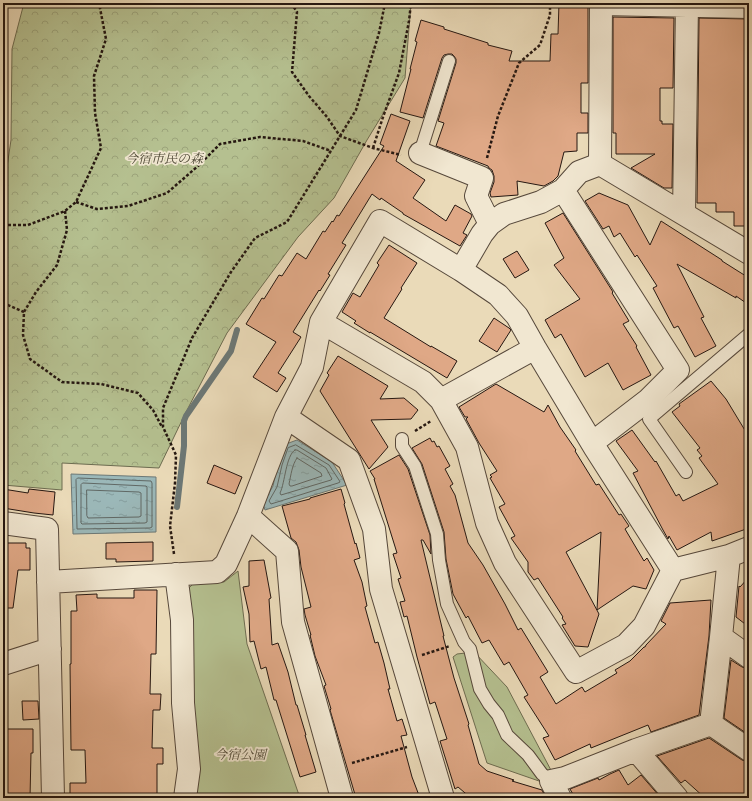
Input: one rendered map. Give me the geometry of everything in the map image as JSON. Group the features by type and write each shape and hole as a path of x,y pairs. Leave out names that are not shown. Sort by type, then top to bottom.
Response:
{"street":[{"path":"600,164 601,3 687,4 749,7"},
{"path":"684,214 687,4"},
{"path":"420,153 482,178 476,196 490,224"},
{"path":"461,270 482,234 490,224 504,214 541,202 564,190 579,172 600,164"},
{"path":"600,164 749,253"},
{"path":"564,190 678,370 648,400 592,443"},
{"path":"48,582 217,572 226,564 248,516 286,417 312,367 321,322 380,221 461,270 498,295 517,316 592,443 673,570"},
{"path":"321,322 422,382 441,400 467,448 487,523 505,562 576,672 626,645 644,626 673,570 730,556 749,548"},
{"path":"441,400 535,348"},
{"path":"286,417 349,460 374,529 381,589 443,798"},
{"path":"248,516 287,551 293,622 342,798"},
{"path":"3,523 47,529 53,798"},
{"path":"711,724 730,556"},
{"path":"176,574 182,620 183,703 188,769 185,798"},
{"path":"721,637 749,657"},
{"path":"3,664 50,648"},
{"path":"556,790 565,778 636,750 711,724"},
{"path":"711,724 749,750"},
{"path":"636,750 677,798"}],"lane":[{"path":"420,153 449,61"},
{"path":"686,472 649,419 749,334"},
{"path":"402,439 402,446 415,466 437,534 439,560 447,604 464,642 470,649 480,689 498,715 507,734 528,755 556,790"}],"path":[{"path":"3,225 28,225 65,211 76,202 101,148 95,113 94,76 106,39 99,3"},
{"path":"290,3 297,12 292,72 340,136 373,148 402,156 420,153"},
{"path":"163,427 163,408 192,338 231,272 255,238 287,222 356,110 379,33 386,3"},
{"path":"373,148 399,73 411,3"},
{"path":"482,178 498,116 519,63 540,45 550,15 550,3"},
{"path":"76,202 97,209 128,206 167,193 198,166 220,144 260,137 302,141 331,151"},
{"path":"65,211 67,230 57,265 36,292 24,312 23,335 30,359 62,382 101,384 138,393 154,410 176,456 175,483 170,526 176,574"},
{"path":"3,303 24,312"},
{"path":"402,439 433,420"},
{"path":"416,656 450,646"},
{"path":"334,768 427,742"}],"green space":[{"name":"今宿市民の森","path":"24,3 411,3 405,78 334,198 298,237 227,333 159,468 62,463 62,490 3,485 3,194 11,140 12,49"},
{"name":"今宿公園","path":"238,571 247,644 300,798 194,798 189,588 195,582 224,582"},
{"path":"474,652 507,687 553,774 539,781 487,763 453,657 457,654"}],"water":[{"path":"297,440 332,462 347,485 265,510 263,504 273,486 278,463 286,444"},
{"path":"71,474 156,477 156,532 73,534"}],"building":[{"path":"559,3 588,3 588,83 581,83 581,113 588,113 588,133 577,133 577,151 564,152 558,176 553,181 544,186 517,181 518,195 491,197 490,193 494,182 494,176 492,170 488,166 436,146 444,123 438,121 456,63 456,59 452,54 444,55 442,58 423,118 400,112 421,20 488,43 488,45 512,51 509,61 550,61 551,34 558,34"},
{"path":"613,17 674,18 673,88 660,88 660,121 662,121 662,124 673,124 672,188 664,188 631,168 655,154 616,154 616,133 613,133"},
{"path":"699,18 749,19 749,226 734,226 734,212 716,212 716,203 697,203"},
{"path":"391,114 410,121 396,161 425,180 413,198 446,221 455,205 471,214 472,216 463,233 467,235 460,246 403,214 381,198 380,200 372,194 342,243 346,245 328,274 330,275 293,332 301,337 278,373 286,378 277,392 253,377 276,342 246,324 262,298 264,299 279,275 282,276 297,253 306,259 323,231 325,232 337,215 339,216 384,146 380,144"},
{"path":"599,193 628,205 650,245 661,221 749,278 749,305 736,296 736,298 677,264 704,317 701,318 716,346 695,357 678,326 674,328 653,288 657,286 637,255 635,257 620,233 614,237 609,226 603,229 585,201"},
{"path":"563,213 613,292 612,293 629,321 623,324 637,346 636,347 651,375 623,390 608,363 585,377 561,334 555,338 545,320 580,299 554,265 564,258 545,223"},
{"path":"389,245 417,263 384,318 457,361 447,378 354,323 356,321 342,312 353,293 360,297 379,265 377,263"},
{"path":"517,251 529,270 515,278 503,259"},
{"path":"494,318 511,330 497,352 479,341"},
{"path":"338,356 388,386 380,399 404,398 418,410 411,419 371,420 388,447 369,469 320,391 329,375 327,373"},
{"path":"711,381 726,399 749,437 749,528 712,541 711,532 677,550 669,536 668,539 633,473 638,471 616,441 632,430 655,462 656,461 676,496 679,494 683,501 718,484 699,458 702,456 697,450 700,448 672,412 680,406 679,404"},
{"path":"496,384 544,412 548,405 596,485 599,484 619,515 621,514 629,526 625,529 644,561 647,558 654,570 646,589 633,586 597,610 601,532 566,552 599,614 588,647 575,646 562,625 566,624 562,618 563,617 538,578 534,580 528,572 528,562 511,538 515,536 499,507 505,504 490,478 492,477 490,475 497,471 466,419 468,417 465,417 459,407"},
{"path":"430,438 432,442 434,441 437,447 439,446 450,466 445,469 453,484 450,486 455,495 468,543 483,565 518,630 521,628 548,672 540,677 556,704 582,687 585,692 617,673 615,670 630,661 666,624 661,621 670,603 711,600 709,636 699,715 651,732 648,725 591,748 590,744 555,760 543,738 549,736 524,697 528,695 509,662 504,665 489,640 482,643 468,616 466,618 453,594 446,559 444,532 422,464 412,448"},
{"path":"399,455 408,469 430,535 431,554 423,540 421,540 443,636 454,678 469,724 468,725 479,764 487,771 514,780 512,781 542,790 546,798 471,798 458,787 455,789 440,741 447,739 435,702 430,704 407,616 404,617 400,602 405,601 398,579 401,578 393,554 397,553 375,479 370,471"},
{"path":"214,465 242,477 235,494 207,483"},
{"path":"3,489 28,493 29,489 55,492 53,515 3,508"},
{"path":"341,489 360,558 354,560 362,582 367,606 365,607 375,643 378,642 384,663 390,689 388,689 397,721 402,719 407,735 401,736 412,777 420,798 356,798 330,710 331,709 324,686 326,685 315,656 304,609 311,607 301,567 299,550 296,542 291,538 282,506"},
{"path":"153,542 153,561 116,562 116,559 106,559 106,543"},
{"path":"3,543 26,543 26,548 30,548 30,570 18,570 13,608 3,608"},
{"path":"264,560 271,598 269,599 272,645 278,643 288,672 316,772 300,777 276,700 274,700 266,667 261,669 254,641 250,642 249,614 243,587 249,586 249,561"},
{"path":"749,577 749,627 736,617 739,586 740,587"},
{"path":"134,590 157,590 156,654 151,654 150,694 161,694 160,710 153,710 152,748 163,748 163,764 157,764 157,797 70,798 70,783 86,783 85,750 71,750 71,611 77,611 76,595 97,594 97,598 134,598"},
{"path":"731,660 742,667 749,669 749,735 724,718"},
{"path":"22,701 38,701 39,719 23,720"},
{"path":"7,729 33,729 30,798 3,798 3,734 7,734"},
{"path":"709,738 742,760 749,762 749,798 705,798 685,780 681,783 657,756"},
{"path":"619,770 628,785 641,775 661,798 575,798 570,789 598,778 599,780"}],"waterway":[{"path":"177,507 184,446 184,421 231,351 237,330"}]}
